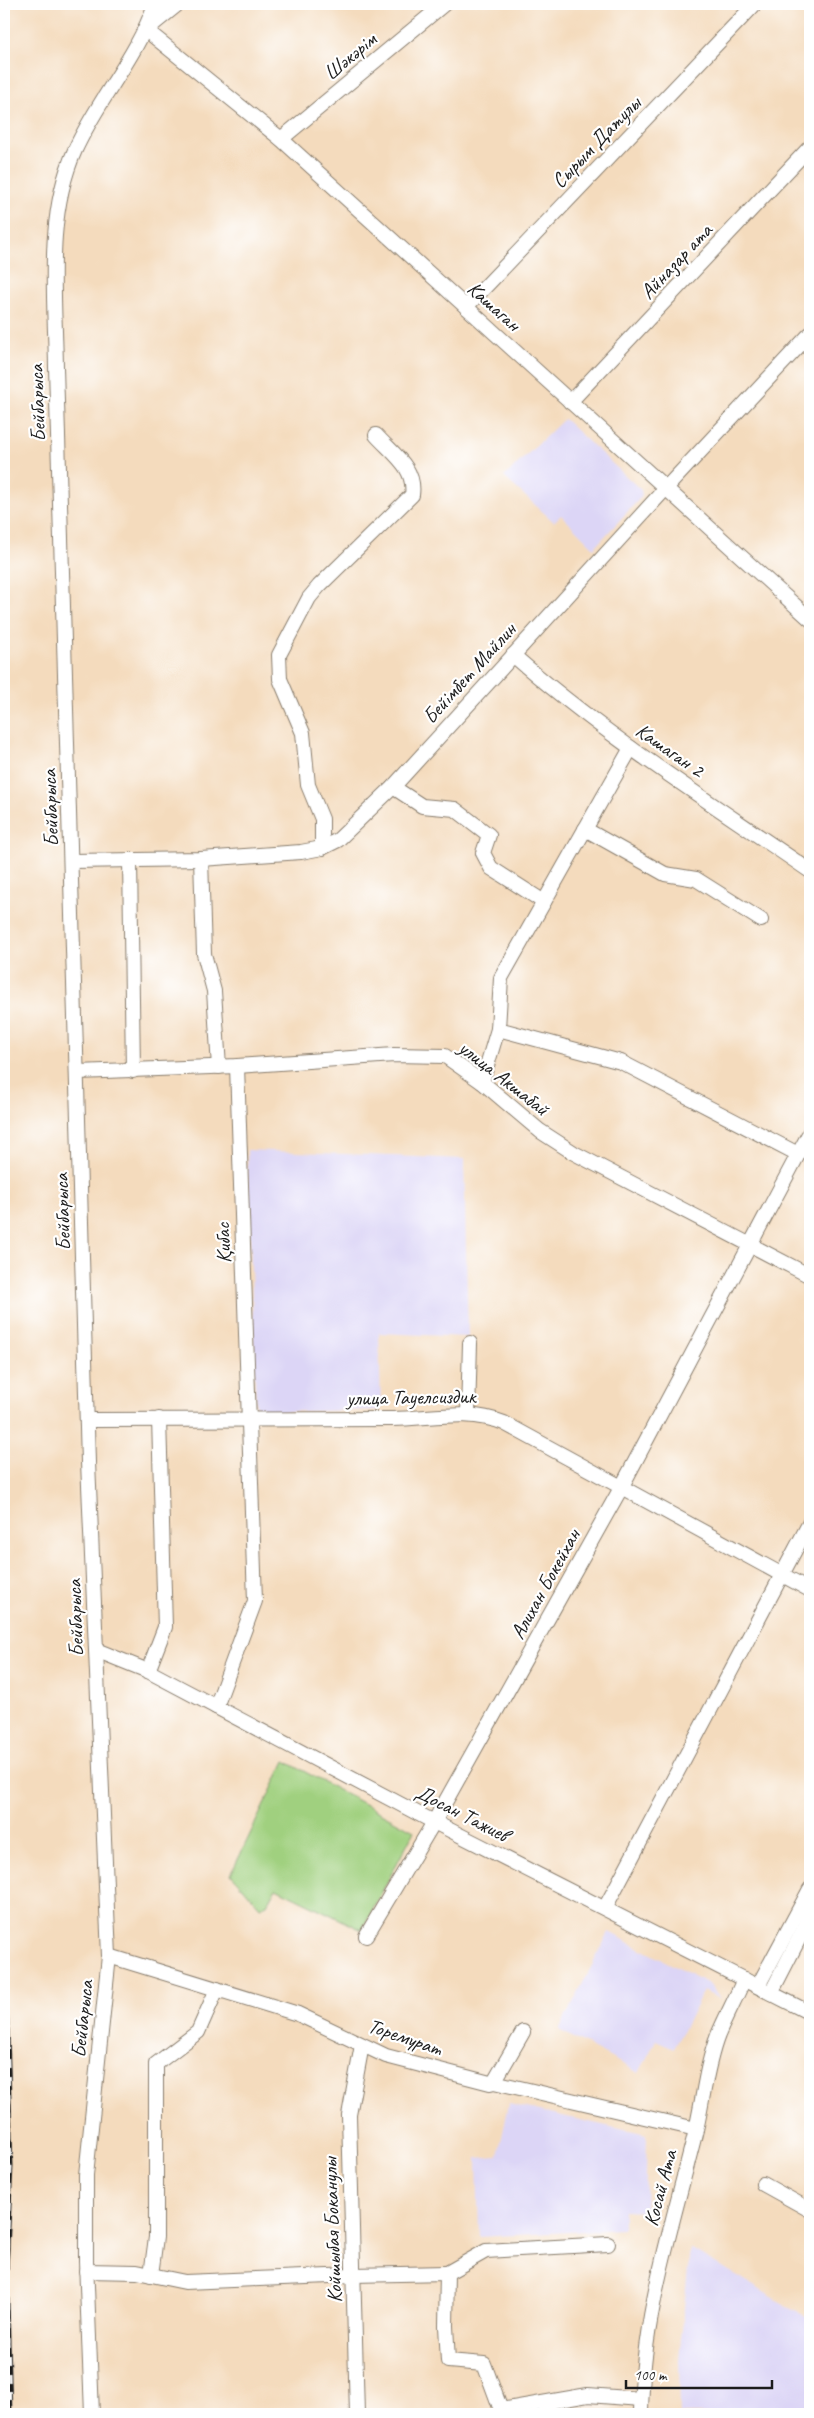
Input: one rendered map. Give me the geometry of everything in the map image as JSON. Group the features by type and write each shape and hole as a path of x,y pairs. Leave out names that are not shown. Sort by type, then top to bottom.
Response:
{"street":[{"path":"146,30 155,4"},
{"path":"146,30 178,4"},
{"name":"Шәкәрім","path":"280,139 444,4"},
{"name":"Сырым Датулы","path":"466,308 755,4"},
{"name":"Кашаган","path":"146,30 280,139 810,619"},
{"name":"Бейбарыса","path":"92,2414 86,2271 86,2176 109,1956 88,1420 56,367 55,244 57,213 67,169 76,148 146,30"},
{"name":"Айназар ата","path":"570,402 810,147"},
{"name":"Бейімбет Майлин","path":"72,860 201,860 301,852 322,848 338,840 393,787 666,488 810,334"},
{"path":"322,848 322,818 308,785 303,733 280,679 279,655 309,598 412,495 412,478 409,470 376,435"},
{"name":"Кашаган 2","path":"513,655 548,686 631,748 810,871"},
{"path":"482,1082 498,1029 501,978 631,748"},
{"path":"393,787 422,806 456,809 489,834 483,853 490,868 544,902"},
{"path":"585,829 664,874 696,880 761,920"},
{"path":"130,860 133,1071"},
{"path":"201,860 204,954 214,991 219,1067"},
{"path":"498,1029 621,1062 798,1154"},
{"name":"улица Акшабай","path":"78,1072 219,1067 394,1055 438,1054 445,1056 482,1082 540,1131 574,1153 810,1276"},
{"name":"Қибас","path":"216,1707 255,1601 237,1066"},
{"name":"Алихан Бокейхан","path":"366,1936 434,1822 621,1488 810,1132"},
{"path":"468,1414 470,1343"},
{"name":"улица Тауелсиздик","path":"88,1420 394,1419 468,1414 487,1416 504,1423 810,1590"},
{"path":"148,1671 165,1626 159,1419"},
{"path":"605,1908 810,1522"},
{"name":"Досан Тажиев","path":"96,1650 148,1671 434,1822 810,2013"},
{"path":"758,1986 810,1889"},
{"path":"771,1993 808,1925"},
{"name":"Торемурат","path":"109,1956 298,2014 386,2056 490,2083 494,2082 696,2129"},
{"name":"Косай Ата","path":"641,2414 644,2356 651,2314 670,2227 696,2129 708,2066 718,2034 744,1980"},
{"path":"151,2275 156,2237 156,2064 198,2032 217,1989"},
{"path":"494,2082 523,2032"},
{"name":"Койшыбая Боканулы","path":"357,2414 349,2115 362,2045"},
{"path":"763,2184 810,2210"},
{"path":"86,2271 138,2272 185,2282 447,2273 486,2251 608,2244"},
{"path":"447,2273 446,2326 448,2362 484,2364 501,2410 588,2395 641,2399"}],"shaded area":[{"path":"564,419 641,490 642,496 594,548 561,515 554,522 504,477"},
{"path":"247,1150 464,1159 468,1337 379,1333 381,1410 256,1412"},
{"path":"609,1932 709,1984 720,1999 703,1991 674,2048 656,2040 639,2073 559,2030"},
{"path":"509,2104 647,2135 645,2212 623,2211 623,2229 479,2237 477,2158 498,2156"},
{"path":"690,2248 809,2319 810,2317 810,2414 680,2414 679,2360"}],"green space":[{"path":"285,1761 414,1831 362,1930 276,1888 267,1904 260,1907 231,1874"}],"railway":[{"path":"4,1932 11,2166 6,2270"},
{"path":"6,2265 10,2414"}]}
